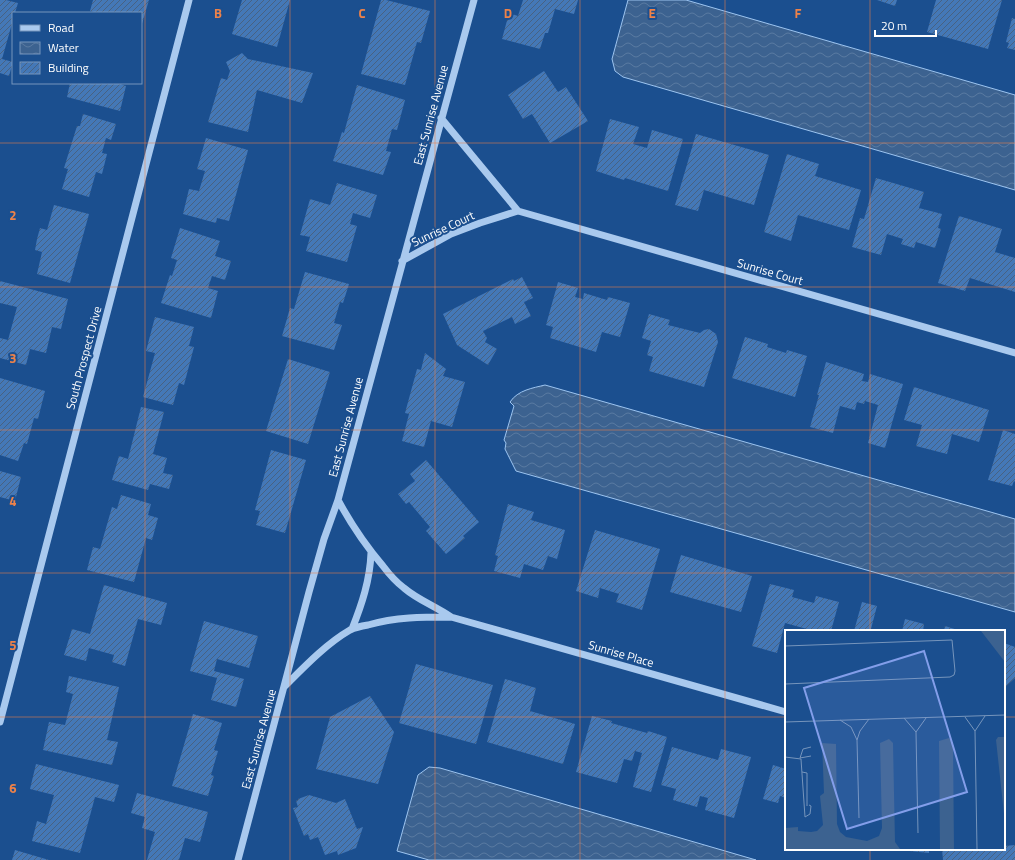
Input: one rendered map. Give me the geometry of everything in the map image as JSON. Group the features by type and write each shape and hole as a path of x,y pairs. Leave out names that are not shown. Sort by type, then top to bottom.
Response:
{"street":[{"name":"South Prospect Drive","path":"0,722 189,0"},
{"name":"East Sunrise Avenue","path":"238,860 322,547 338,500 474,0"},
{"path":"441,118 518,211"},
{"name":"Sunrise Court","path":"402,261 451,234 518,211 1015,353"},
{"name":"Sunrise Place","path":"338,500 354,529 371,553 402,587 420,599 437,607 450,617"},
{"path":"352,629 364,595 370,570 371,553"},
{"name":"Sunrise Place","path":"284,687 319,654 352,629 398,618 450,617 785,712"}],"water":[{"path":"628,0 686,0 1015,95 1015,190 623,77 615,71 612,59"},
{"path":"545,385 1015,519 1015,612 516,471 505,449 506,443 504,440 514,406 510,402 521,392"},
{"path":"429,767 440,768 756,860 429,860 397,851 418,775"}],"building":[{"path":"0,0 6,0 18,3 15,12 12,12 12,24 2,59 12,62 12,66 9,76 0,73"},
{"path":"93,0 149,0 142,24 142,12 90,11"},
{"path":"242,0 290,0 277,47 232,34"},
{"path":"381,0 430,11 421,43 417,42 405,85 361,74"},
{"path":"523,0 578,0 574,14 555,9 548,33 545,33 540,49 502,39 509,13 518,16"},
{"path":"877,0 897,0 895,6"},
{"path":"936,0 1002,0 988,49 927,32"},
{"path":"1012,18 1015,19 1015,50 1007,48 1009,43 1006,42"},
{"path":"242,53 248,59 313,73 302,103 257,90 248,132 208,122 221,78 227,80 230,71 226,62"},
{"path":"544,71 558,92 566,87 588,121 550,143 532,114 523,119 508,95"},
{"path":"70,84 120,84 126,86 120,111 67,97"},
{"path":"357,85 405,100 397,130 392,129 386,151 391,152 383,175 333,161 342,132 344,133"},
{"path":"83,114 116,124 111,140 106,138 102,153 107,154 102,174 96,172 89,197 62,189 68,169 64,168 77,126 80,126"},
{"path":"610,119 639,127 633,144 647,148 652,130 683,139 668,191 596,171"},
{"path":"696,134 769,155 754,205 704,190 698,211 675,205"},
{"path":"206,138 248,150 229,221 217,218 216,223 183,214 189,189 199,191 205,171 197,169"},
{"path":"787,154 819,164 815,176 861,190 849,230 798,215 791,241 764,232"},
{"path":"876,178 924,192 919,208 942,214 938,228 941,229 935,248 916,242 914,248 901,244 903,239 887,234 881,255 852,247 860,218 864,219"},
{"path":"337,183 377,195 370,218 353,213 350,224 357,226 347,262 306,251 310,237 300,235 310,199 330,205"},
{"path":"54,205 89,214 70,283 37,274 42,252 35,250 37,239 40,228 47,230"},
{"path":"959,216 1002,229 995,252 1015,258 1015,292 970,278 965,291 938,283"},
{"path":"180,228 220,241 215,256 231,261 225,280 212,276 208,288 218,291 211,318 161,303 170,275 172,276 177,260 171,258"},
{"path":"305,272 349,284 343,303 340,302 334,323 342,325 334,350 282,336 290,308 294,309"},
{"path":"522,277 533,298 524,302 531,316 515,324 512,317 483,331 487,338 485,342 497,349 488,365 457,345 443,314 513,279 514,281"},
{"path":"0,281 68,299 61,329 52,327 46,353 30,349 26,365 0,358 0,338 8,340 17,307 0,303"},
{"path":"558,282 578,288 575,297 583,299 584,293 607,300 608,297 630,303 620,337 602,332 596,352 550,338 553,327 546,325"},
{"path":"649,314 670,320 668,325 700,333 709,329 716,334 718,342 704,387 649,371 653,357 647,355 651,341 642,338"},
{"path":"155,317 194,327 189,346 194,347 184,385 179,383 173,405 143,397 155,353 146,351"},
{"path":"745,337 768,344 767,347 786,353 787,350 807,356 795,397 732,378"},
{"path":"425,353 446,369 443,376 465,382 452,427 431,421 424,447 402,441 409,414 405,413 417,369 421,370"},
{"path":"288,359 330,372 308,444 266,431"},
{"path":"826,362 864,374 862,381 868,382 870,374 903,384 885,448 868,443 878,405 865,401 864,404 857,402 855,410 840,406 833,433 810,427"},
{"path":"0,378 45,391 38,419 34,418 27,444 24,443 18,461 0,455"},
{"path":"914,387 989,410 979,442 952,434 947,454 916,446 922,425 904,420"},
{"path":"141,407 164,412 153,454 167,458 163,473 173,475 169,489 150,484 148,490 112,480 119,456 128,459"},
{"path":"1003,430 1015,434 1015,482 1014,481 1012,486 988,480"},
{"path":"271,450 306,460 285,533 256,525 260,511 255,510"},
{"path":"426,460 479,522 463,536 465,538 446,554 426,531 430,527 409,502 406,504 398,494 415,481 410,474"},
{"path":"0,471 21,477 15,501 0,497"},
{"path":"121,495 151,504 148,515 158,518 152,540 146,538 134,582 87,570 93,547 100,549 112,507 117,509"},
{"path":"508,504 534,512 531,520 565,530 557,559 548,556 543,570 524,564 520,578 494,571 498,556 495,555"},
{"path":"595,530 660,549 642,610 616,602 619,594 600,588 598,598 576,591"},
{"path":"681,555 752,576 741,612 670,592"},
{"path":"770,584 794,590 792,597 814,603 816,596 839,602 831,630 806,630 785,623 777,653 752,646"},
{"path":"104,585 167,603 161,625 138,619 125,666 112,662 114,655 89,648 86,661 64,655 72,629 90,634"},
{"path":"862,602 877,606 871,629 874,630 854,630"},
{"path":"905,619 924,624 923,630 902,630"},
{"path":"204,621 258,636 249,668 217,659 214,671 244,679 236,707 211,700 217,678 190,671"},
{"path":"945,626 958,630 944,630"},
{"path":"1005,643 1015,647 1015,678 1005,687"},
{"path":"416,664 493,685 476,744 399,723"},
{"path":"69,676 119,687 107,740 118,742 112,765 43,750 49,722 65,725 73,694 66,692"},
{"path":"505,679 536,688 530,711 575,724 563,764 487,742"},
{"path":"370,696 394,732 378,784 316,769 330,717"},
{"path":"193,714 222,723 214,750 218,751 211,775 214,776 208,796 172,786"},
{"path":"592,716 612,721 611,723 647,733 648,731 667,737 651,792 633,787 642,753 635,751 632,761 624,759 617,783 576,772"},
{"path":"672,747 718,760 721,749 751,757 734,818 705,810 708,798 700,796 697,807 673,800 676,789 661,785"},
{"path":"36,764 119,785 114,802 95,797 80,853 32,841 37,821 46,824 54,795 30,789"},
{"path":"773,765 785,769 785,798 780,796 778,803 763,799"},
{"path":"137,793 208,812 200,842 185,838 179,860 147,860 155,832 142,828 145,817 131,813"},
{"path":"309,795 336,803 345,799 357,829 363,827 356,848 338,855 337,851 325,855 318,837 310,840 308,834 304,836 293,808 298,807 296,801 298,799"},
{"path":"1015,845 1015,860 943,860 942,850 1005,850 1005,846"},
{"path":"15,850 49,860 12,860"},
{"path":"900,850 929,850 929,853"}]}
